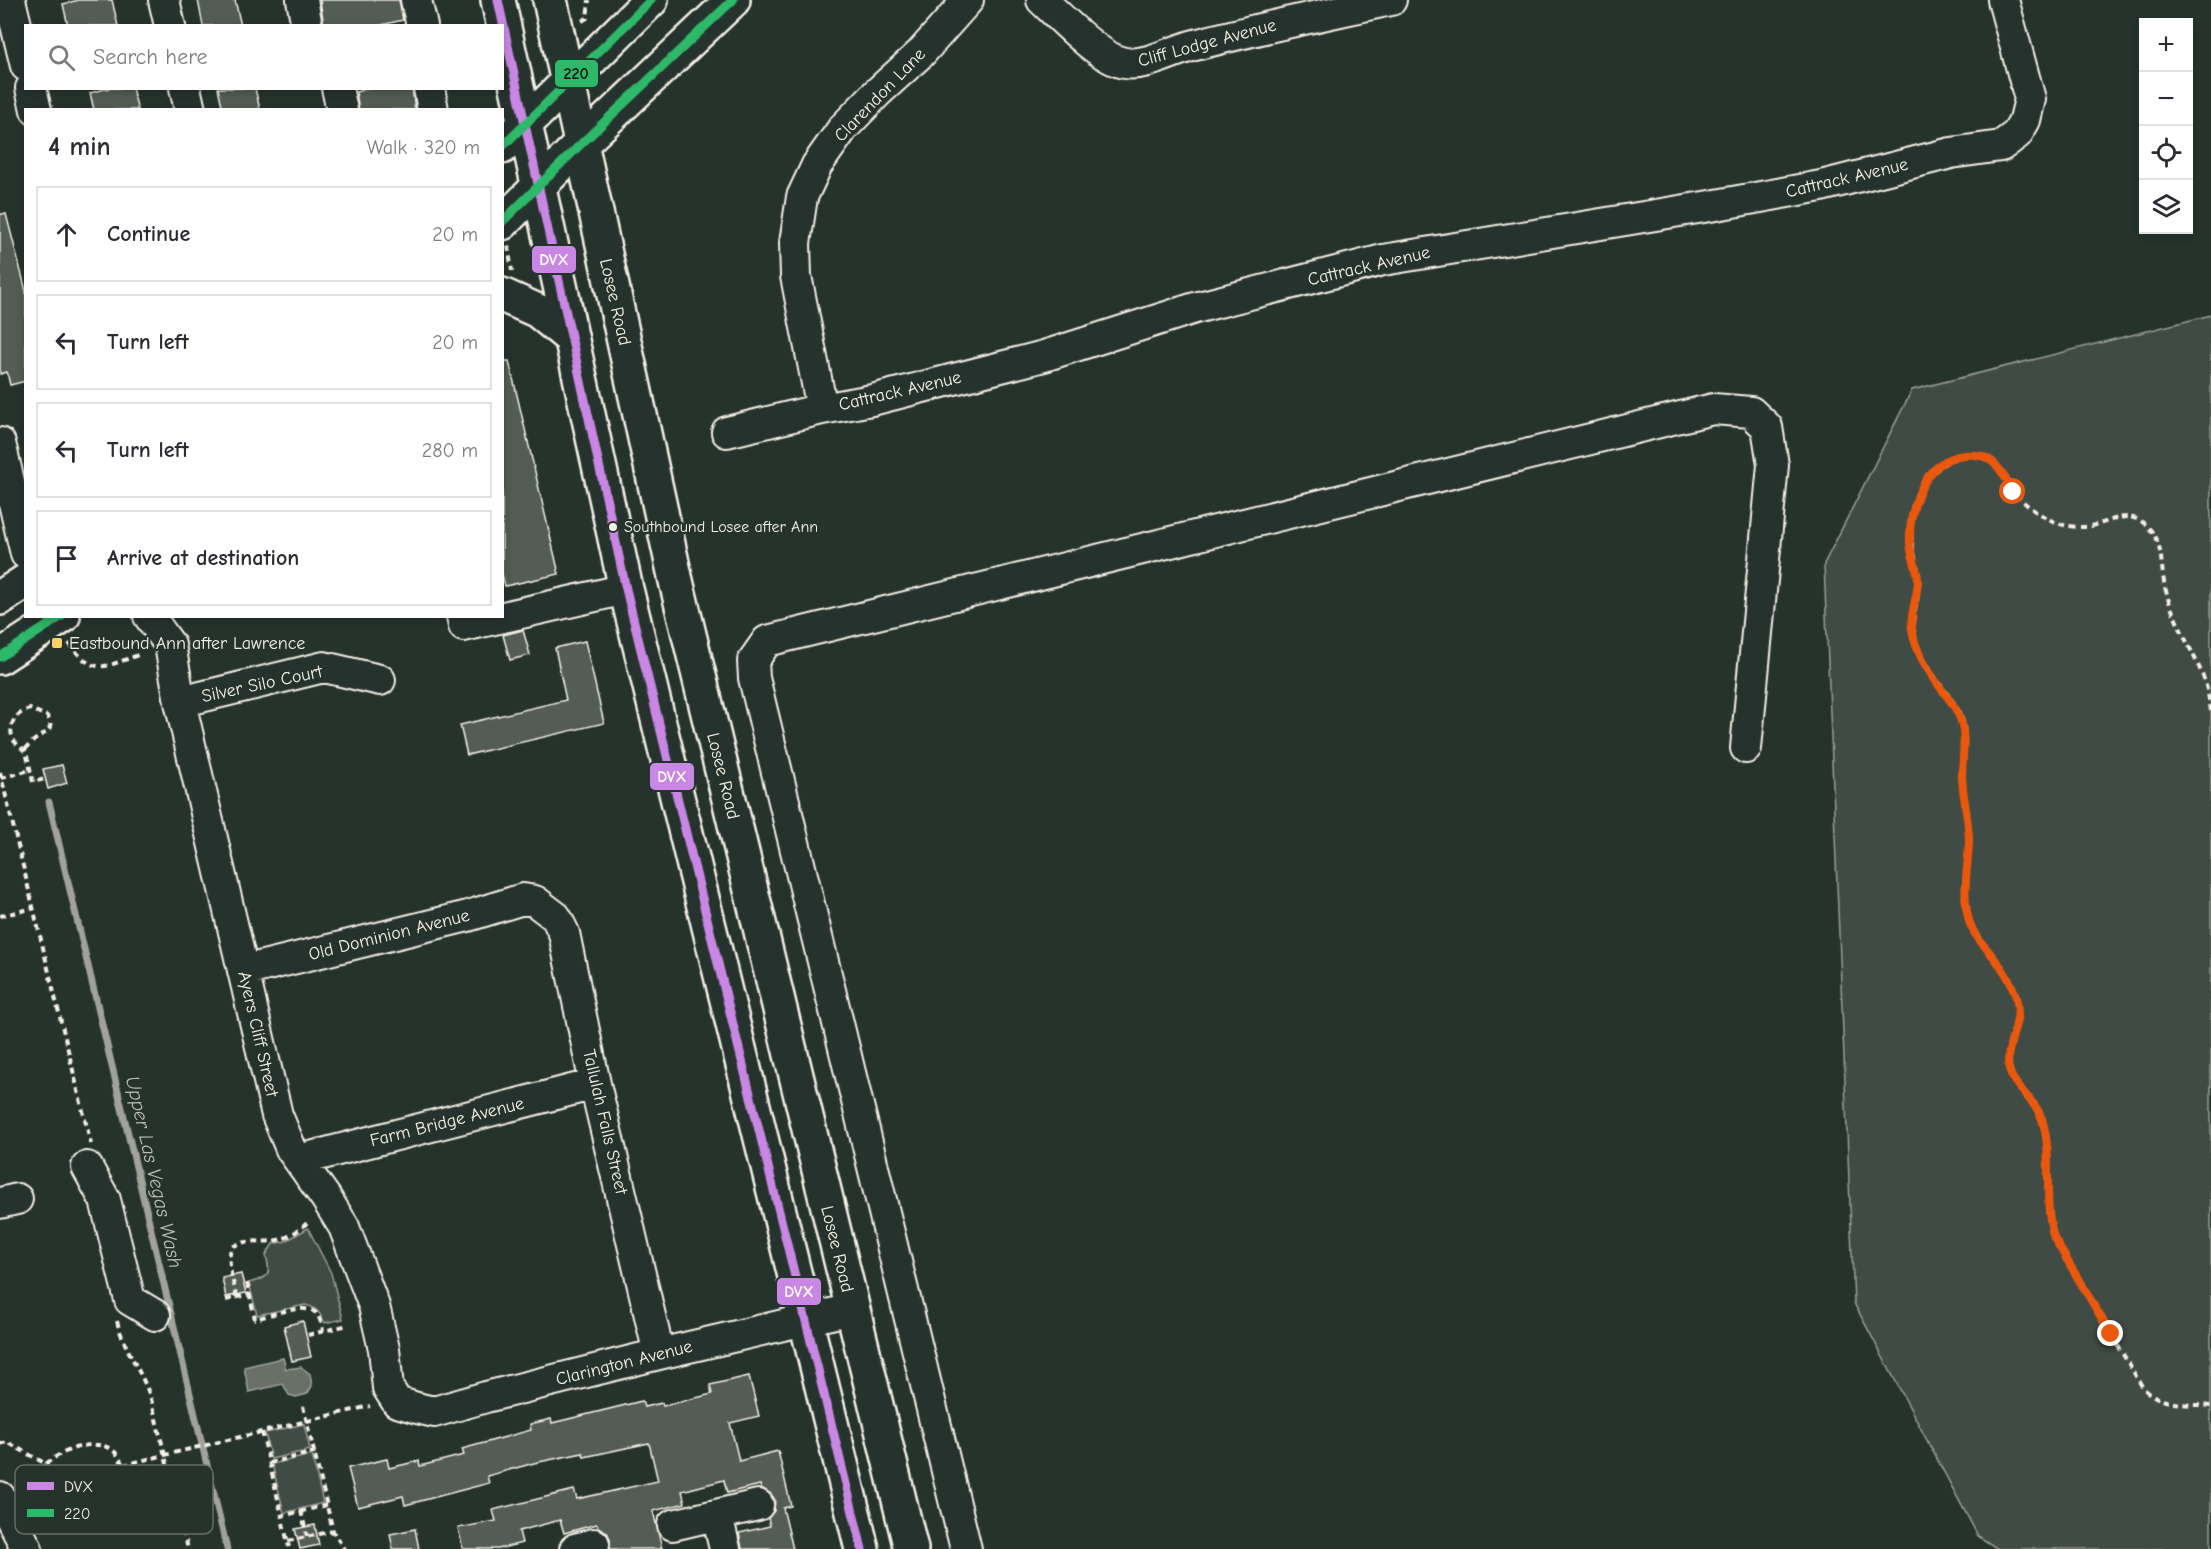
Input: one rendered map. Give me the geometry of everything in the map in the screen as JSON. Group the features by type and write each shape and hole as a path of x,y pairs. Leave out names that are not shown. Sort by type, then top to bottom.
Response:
{"main road":[{"path":"498,0 503,24"},
{"name":"Losee Road","path":"550,0 676,581 911,1549"},
{"path":"504,145 651,0"},
{"path":"505,233 538,186 733,0"},
{"path":"504,28 626,589 804,1321 862,1549"},
{"path":"507,285 571,338"},
{"path":"0,598 24,581"},
{"path":"0,656 58,624"}],"street":[{"path":"10,0 24,58"},
{"path":"164,0 170,24"},
{"path":"302,0 307,24"},
{"path":"416,0 422,24"},
{"name":"Clarendon Lane","path":"822,409 796,276 795,243 802,197 817,165 843,128 921,53 968,0"},
{"name":"Cliff Lodge Avenue","path":"1042,0 1103,53 1123,63 1142,63 1195,45 1300,19 1391,0"},
{"name":"Cattrack Avenue","path":"727,432 822,409 872,400 1034,358 1195,308 1383,260 1503,239 1580,229 1821,186 1951,153 2001,146 2017,134 2025,120 2030,99 2003,0"},
{"path":"31,90 36,108"},
{"path":"184,90 189,108"},
{"path":"337,90 342,108"},
{"path":"429,90 433,108"},
{"path":"966,1549 754,678 753,661 767,641 1713,409 1751,412 1767,427 1773,465 1746,748"},
{"path":"0,444 24,546"},
{"path":"504,617 626,589"},
{"name":"Ayers Cliff Street","path":"150,618 170,645 180,702 277,1115 291,1149 327,1198 344,1227 374,1306 384,1349 388,1388 398,1402"},
{"path":"462,618 464,626 499,618"},
{"name":"Silver Silo Court","path":"180,702 324,667 380,680"},
{"name":"Old Dominion Avenue","path":"243,972 468,916 505,903 523,899 535,902"},
{"name":"Tallulah Falls Street","path":"535,902 556,917 564,933 595,1084 659,1354"},
{"name":"Farm Bridge Avenue","path":"299,1160 595,1084"},
{"path":"87,1167 105,1200 130,1300 154,1315"},
{"name":"Clarington Avenue","path":"398,1402 434,1413 486,1397 852,1309"},
{"path":"0,1497 15,1526"},
{"path":"674,1525 758,1505"},
{"path":"717,1515 725,1549"}],"path":[{"path":"587,18 589,0"},
{"path":"505,233 507,285"},
{"path":"2211,711 2203,675 2183,635 2165,588 2163,563 2157,541 2143,523 2127,516 2118,516 2093,526 2074,526 2047,518 2013,492 1999,468 1978,455 1968,454 1945,462 1926,480 1918,493 1911,519 1910,544 1918,580 1911,624 1920,655 1962,718 1964,735 1962,778 1969,840 1965,900 1967,914 1977,937 2002,967 2016,995 2018,1013 2008,1060 2013,1081 2037,1109 2044,1130 2049,1164 2050,1227 2054,1238 2143,1388 2162,1401 2211,1406"},
{"path":"58,624 88,664 101,667 138,655"},
{"path":"25,750 50,729 51,725 47,716 30,709 18,714 12,722 11,732 14,739 25,750 33,782 45,779"},
{"path":"1,778 30,770"},
{"path":"0,916 34,908"},
{"path":"237,1297 230,1270 231,1248 247,1240 280,1240 295,1233 308,1223"},
{"path":"247,1283 255,1319 298,1309 310,1309 317,1314 323,1331"},
{"path":"226,1300 250,1294"},
{"path":"308,1335 348,1325"},
{"path":"0,1444 7,1443 46,1464 68,1449 89,1445 104,1447 113,1451 123,1465 306,1420 398,1402"},
{"path":"303,1406 333,1531 344,1549"},
{"path":"262,1432 282,1516 327,1505"},
{"path":"269,1463 315,1452"},
{"path":"301,1511 307,1536"},
{"path":"283,1523 289,1547"},
{"path":"288,1541 333,1531"}],"shaded area":[{"path":"2211,315 2211,1549 1998,1549 1978,1536 1854,1303 1824,564 1912,390"},
{"path":"308,1228 331,1273 343,1319 325,1323 317,1311 305,1305 257,1315 249,1283 267,1275 266,1255 273,1244 286,1241"},
{"path":"283,1358 286,1369 301,1367 310,1374 312,1386 307,1394 296,1397 289,1395 283,1384 249,1392 244,1367"},
{"path":"304,1424 310,1450 271,1459 265,1433"},
{"path":"312,1455 323,1503 284,1513 272,1464"}],"building":[{"path":"79,0 112,0 118,24 68,24 63,4"},
{"path":"198,0 235,0 241,24 203,24"},
{"path":"320,0 399,0 403,20 386,24 324,24"},
{"path":"101,90 133,90 137,108 94,108 90,93"},
{"path":"218,90 255,90 260,108 223,108"},
{"path":"412,90 415,108 359,108 356,92"},
{"path":"0,214 6,214 24,283 24,382 10,385 7,372 0,374"},
{"path":"504,361 509,361 559,574 505,586"},
{"path":"523,630 530,655 510,660 503,635"},
{"path":"585,641 604,723 467,755 460,725 566,700 555,648"},
{"path":"62,765 67,783 48,789 43,769"},
{"path":"241,1274 246,1293 226,1297 222,1278"},
{"path":"303,1321 311,1357 292,1361 284,1326"},
{"path":"749,1376 759,1416 730,1423 739,1461 778,1451 791,1506 783,1508 793,1549 742,1549 739,1533 770,1526 768,1518 774,1511 775,1500 760,1485 727,1493 724,1480 682,1491 685,1503 653,1511 662,1549 610,1549 607,1532 597,1524 564,1533 560,1520 519,1531 522,1543 498,1549 463,1549 458,1528 496,1521 493,1510 574,1490 577,1499 658,1481 649,1443 584,1457 583,1453 534,1463 487,1476 489,1483 405,1505 403,1496 358,1507 348,1468 387,1459 389,1468 419,1461 420,1466 464,1455 462,1449 531,1430 530,1424 551,1419 552,1423 642,1401 644,1407 662,1403 663,1406 712,1394 710,1385"},
{"path":"315,1525 319,1545 300,1549 295,1529"},
{"path":"415,1529 419,1549 393,1549 390,1534"}],"waterway":[{"name":"Upper Las Vegas Wash","path":"49,802 207,1465"},
{"name":"Upper Las Vegas Wash","path":"213,1490 227,1549"}],"transit line":[{"name":"DVX","path":"498,0 503,24"},
{"name":"220","path":"504,145 651,0"},
{"name":"220","path":"504,220 733,0"},
{"name":"DVX","path":"504,28 626,589 862,1549"},
{"name":"220","path":"0,657 59,618"}],"place":[{"name":"Southbound Losee after Ann","path":"613,527"},
{"name":"Eastbound Ann after Lawrence","path":"57,643"}],"route":[{"path":"2013,492 1999,468 1978,455 1968,454 1945,462 1926,480 1918,493 1912,512 1910,544 1918,580 1911,624 1920,655 1962,718 1964,735 1962,778 1969,840 1965,900 1967,914 1977,937 2002,967 2016,995 2017,1026 2008,1060 2013,1081 2037,1109 2044,1130 2049,1164 2048,1216 2050,1227 2054,1238 2111,1334"}]}
